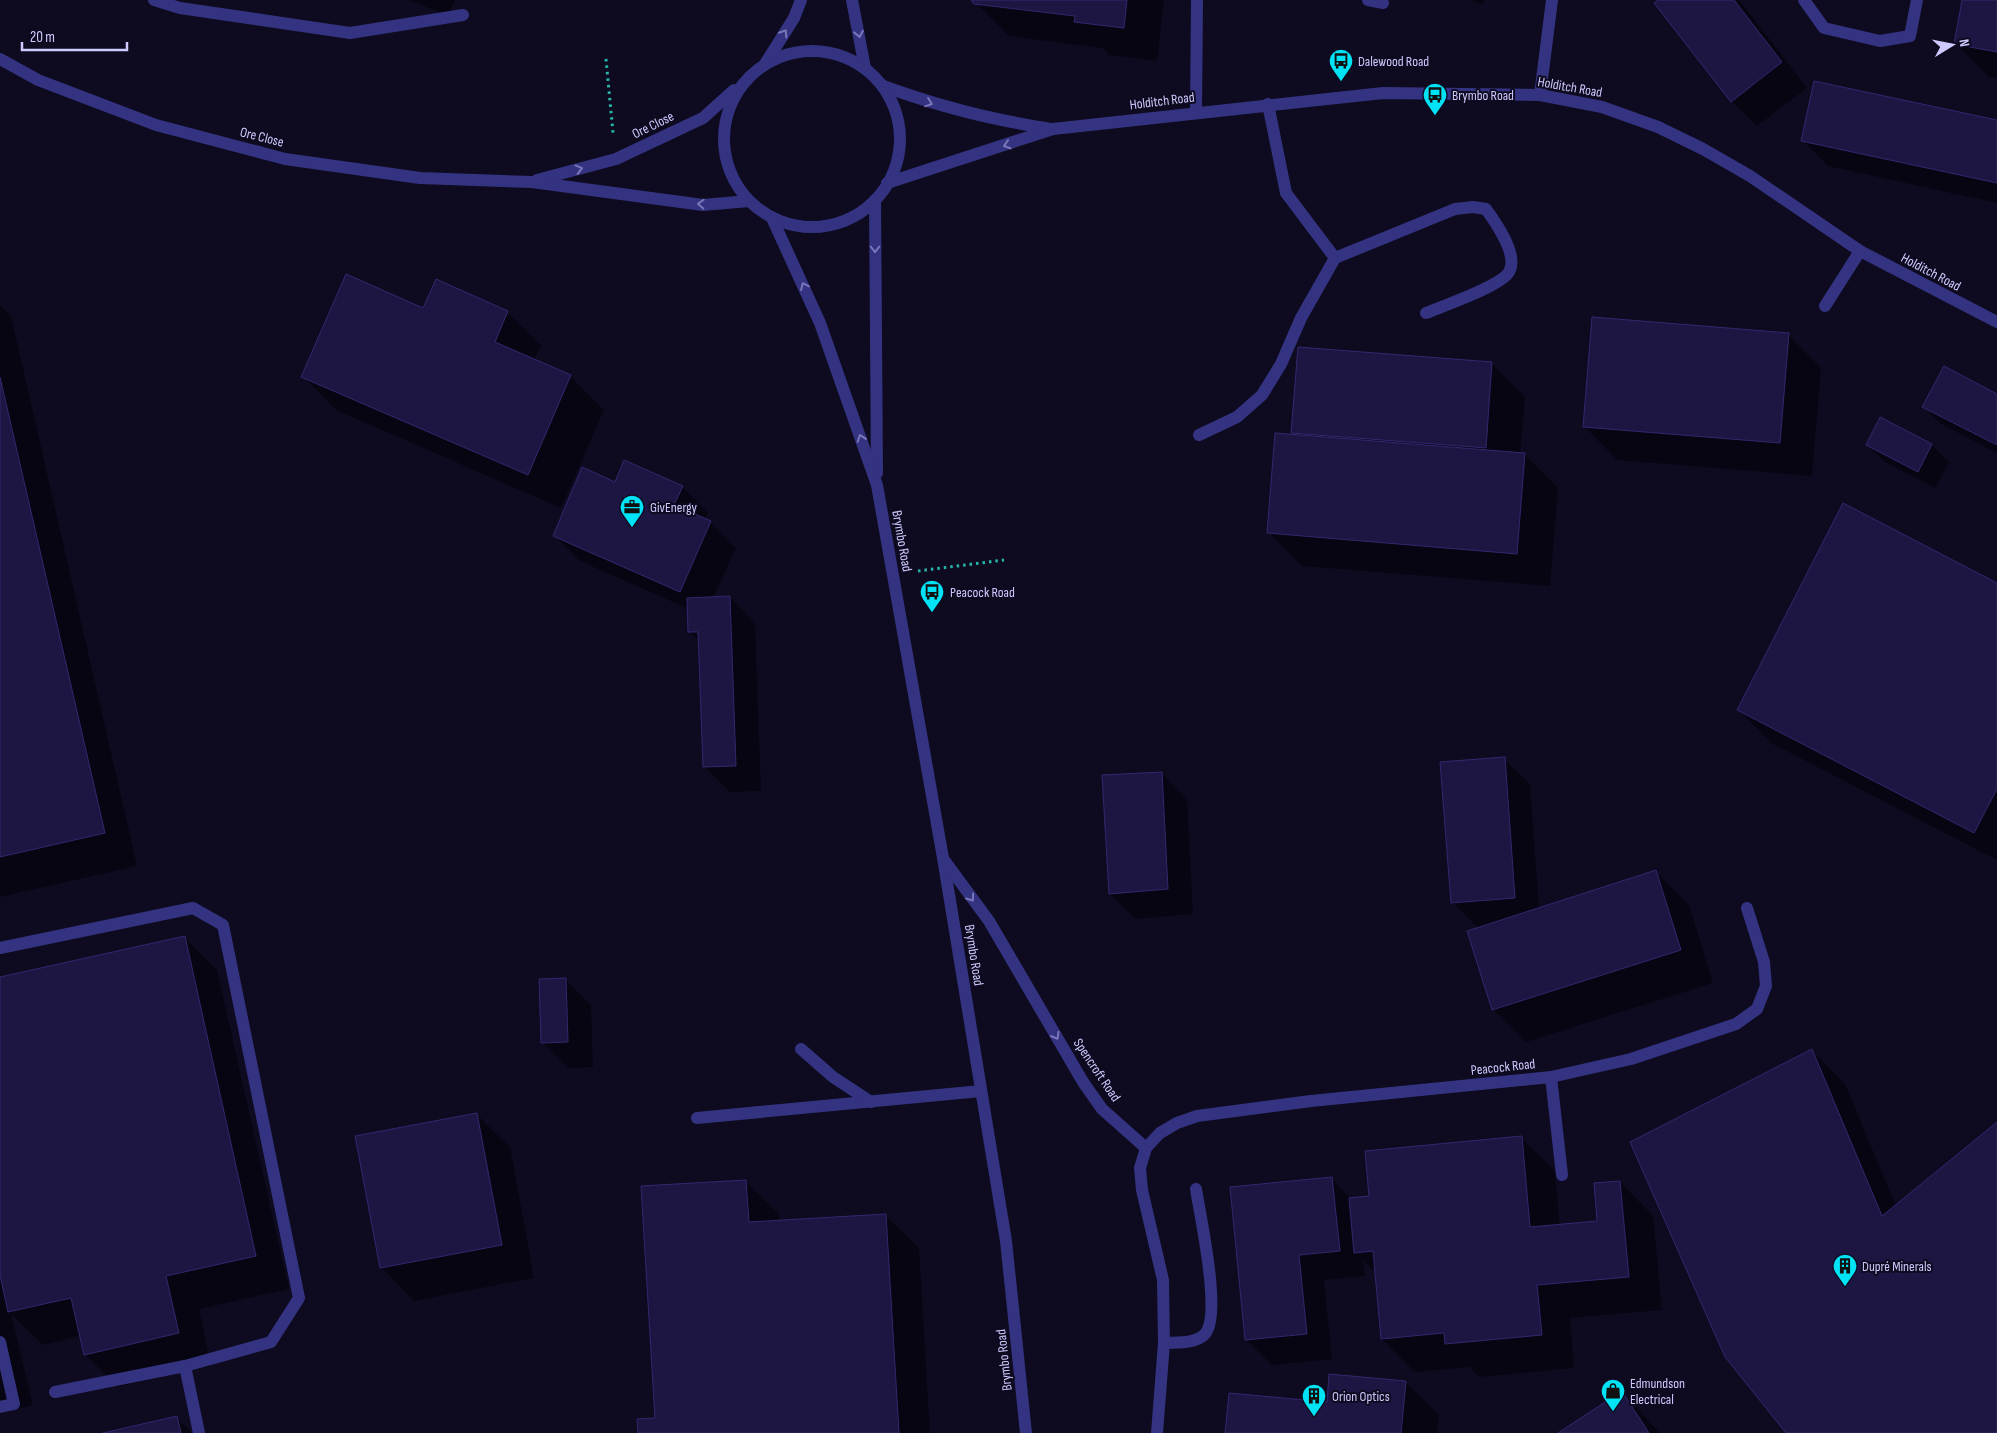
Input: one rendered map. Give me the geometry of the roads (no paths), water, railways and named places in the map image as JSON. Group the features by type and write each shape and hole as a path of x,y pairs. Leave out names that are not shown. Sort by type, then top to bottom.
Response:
{"street":[{"path":"154,0 180,8 350,33 463,15"},
{"path":"765,64 794,18 801,0"},
{"path":"852,0 865,68"},
{"path":"1196,112 1197,0"},
{"path":"1368,0 1384,3"},
{"path":"1540,95 1552,0"},
{"path":"1804,0 1824,28 1880,41 1910,36 1917,0"},
{"path":"812,50 841,55 865,68 883,86 892,102 899,128 897,161 888,183 875,200 844,221 804,227 772,218 749,201 728,168 723,138 731,104 745,81 765,64 786,54 812,50"},
{"name":"Ore Close","path":"0,59 38,80 156,125 285,159 420,178 532,182 703,205 749,201"},
{"name":"Ore Close","path":"532,182 616,160 702,118 745,81"},
{"name":"Holditch Road","path":"883,86 941,107 989,119 1053,130"},
{"name":"Holditch Road","path":"888,183 1053,130 1196,112 1383,93 1540,95 1602,107 1658,127 1696,145 1750,176 1860,251 1997,322"},
{"path":"1268,104 1286,193 1335,258"},
{"name":"Brymbo Road","path":"875,200 877,484 1006,1241 1026,1433"},
{"path":"1199,435 1237,417 1262,396 1281,364 1301,318 1335,258 1456,210 1473,207 1486,209 1500,228 1512,256 1510,272 1498,282 1426,313"},
{"name":"Brymbo Road","path":"772,218 820,323 877,484"},
{"path":"1825,306 1860,251"},
{"name":"Spencroft Road","path":"942,858 989,922 1083,1082 1102,1109 1146,1148"},
{"path":"0,948 193,908 223,925 299,1298 272,1342 185,1366 55,1392"},
{"name":"Peacock Road","path":"1146,1148 1160,1133 1177,1122 1197,1116 1311,1101 1551,1077 1631,1059 1736,1024 1757,1009 1766,986 1765,970 1747,908"},
{"path":"801,1049 833,1077 871,1102"},
{"path":"1551,1077 1562,1175"},
{"path":"697,1118 981,1092"},
{"path":"1146,1148 1140,1168 1142,1190 1162,1280 1164,1343 1157,1433"},
{"path":"1164,1343 1192,1342 1205,1335 1212,1320 1212,1292 1196,1189"},
{"path":"0,1342 14,1404 0,1407"},
{"path":"185,1366 199,1433"}],"place":[{"name":"Dalewood Road","path":"1341,82"},
{"name":"Brymbo Road","path":"1435,116"},
{"name":"GivEnergy","path":"632,528"},
{"name":"Peacock Road","path":"932,613"},
{"name":"Dupré Minerals","path":"1845,1287"},
{"name":"Edmundson Electrical","path":"1613,1412"},
{"name":"Orion Optics","path":"1314,1417"}]}
